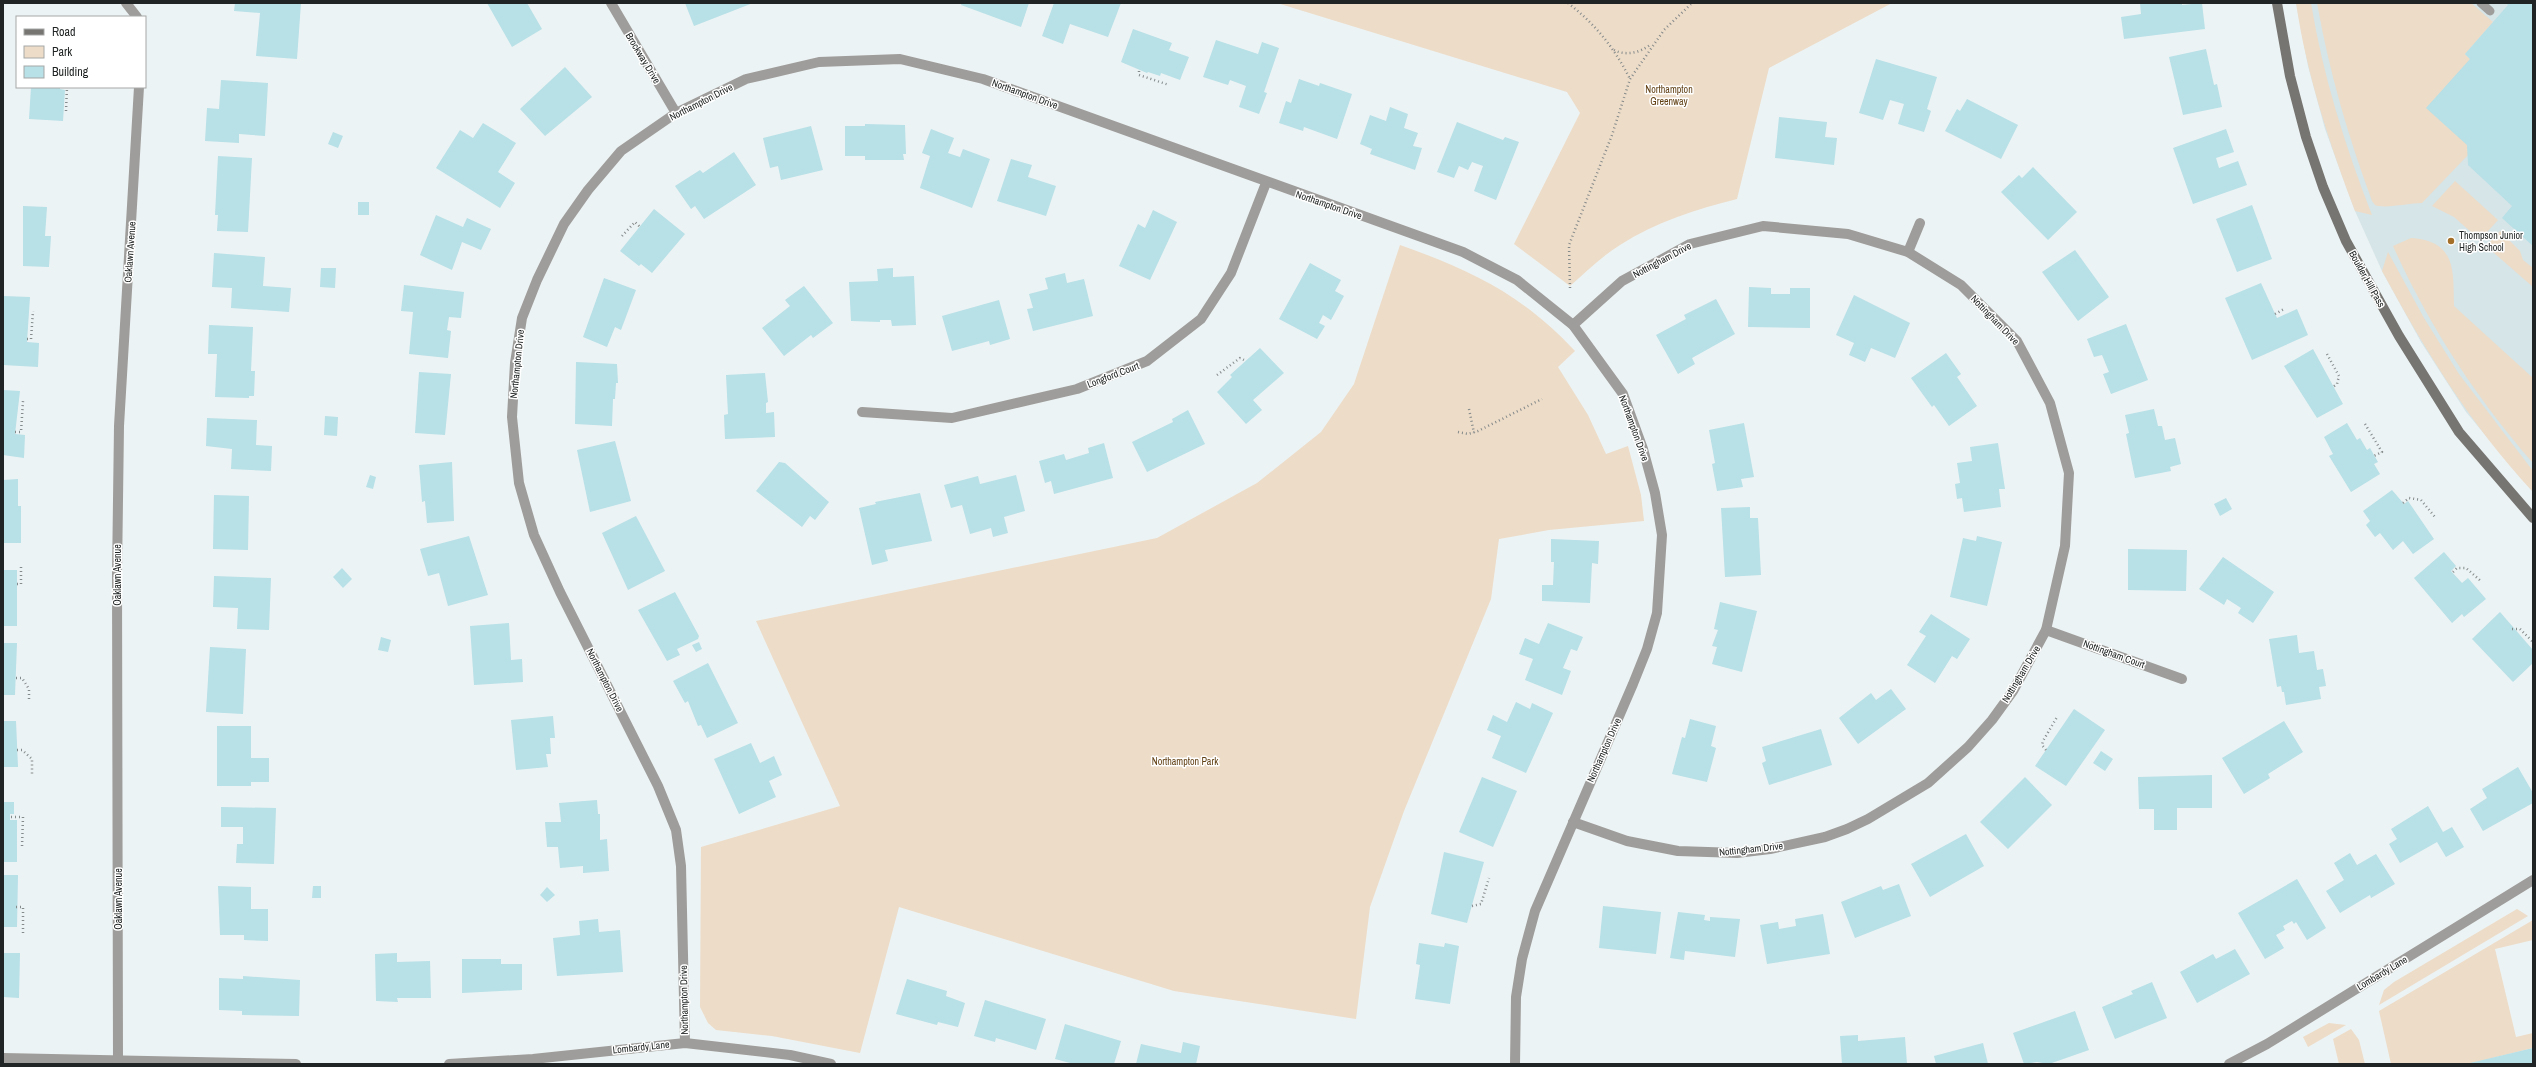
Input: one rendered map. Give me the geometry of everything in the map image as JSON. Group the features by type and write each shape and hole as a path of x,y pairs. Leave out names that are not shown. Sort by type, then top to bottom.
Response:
{"street":[{"path":"126,3 136,16"},
{"name":"Brockway Drive","path":"611,3 676,113"},
{"name":"Boulder Hill Pass","path":"2277,3 2290,76 2306,137 2323,187 2346,241 2399,336 2460,432 2533,518"},
{"name":"Northampton Drive","path":"685,1043 681,866 676,830 658,786 560,592 534,535 519,483 512,417 515,364 522,318 550,250 588,190 621,151 676,113 746,79 819,62 900,59 983,78 1266,182 1463,252 1517,280 1573,325 1624,394 1643,449 1655,493 1662,535 1657,613 1647,649 1535,911 1522,959 1516,997 1515,1064"},
{"name":"Oaklawn Avenue","path":"118,1062 117,574 119,426 139,88"},
{"name":"Longford Court","path":"862,412 952,418 1077,389 1147,361 1201,319 1231,273 1266,182"},
{"path":"1908,252 1920,223"},
{"name":"Nottingham Drive","path":"1572,822 1627,841 1678,851 1702,853 1770,849 1825,837 1847,829 1868,819 1916,791 1945,770 1981,733 2013,691 2046,630 2065,546 2069,474 2050,403 2018,341 1961,285 1908,252 1848,234 1763,226 1690,244 1622,281 1573,325"},
{"name":"Nottingham Court","path":"2046,630 2182,679"},
{"name":"Lombardy Lane","path":"2229,1064 2267,1044 2533,880"},
{"name":"Lombardy Lane","path":"449,1064 533,1061 685,1043 790,1055 831,1064"},
{"path":"3,1058 118,1062 296,1064"}],"lane":[{"path":"2481,3 2490,11"}],"path":[{"path":"1568,3 1589,19 1613,50 1630,78"},
{"path":"1570,288 1569,245 1612,136 1630,78 1653,44 1692,3"},
{"path":"1613,50 1625,54 1644,49 1653,44"},
{"path":"1140,71 1139,75 1169,85"},
{"path":"66,111 67,88"},
{"path":"622,236 634,222 640,227"},
{"path":"2275,314 2284,309"},
{"path":"27,339 31,339 33,311"},
{"path":"2327,354 2339,376 2337,384 2333,386"},
{"path":"1218,375 1240,358 1246,361"},
{"path":"1458,432 1474,433 1542,400"},
{"path":"15,432 22,432 23,401"},
{"path":"1469,409 1474,433"},
{"path":"2365,424 2382,452 2374,456"},
{"path":"2403,503 2409,498 2421,500 2435,517"},
{"path":"17,584 21,584 21,565"},
{"path":"2452,572 2457,568 2466,568 2482,582"},
{"path":"2512,629 2520,629 2533,642"},
{"path":"16,678 22,678 29,689 29,702"},
{"path":"2046,750 2042,745 2043,741 2057,717"},
{"path":"17,750 22,750 32,758 32,776"},
{"path":"10,816 23,817 22,846"},
{"path":"1472,906 1481,904 1489,878"},
{"path":"16,907 23,907 23,935"}],"shaded area":[{"name":"Thompson Junior High School","path":"2296,3 2533,3 2533,492 2466,412 2421,342 2382,271 2355,211 2325,129 2308,66"}],"green space":[{"name":"Northampton Greenway","path":"1277,3 1892,3 1769,68 1737,199 1706,207 1677,217 1634,237 1613,249 1570,286 1514,244 1580,113 1567,92"},
{"path":"2296,3 2311,3 2328,84 2344,137 2372,215 2355,211 2345,185 2320,108 2306,57"},
{"path":"2317,3 2471,3 2493,22 2465,54 2470,59 2468,155 2422,203 2379,206 2375,205 2372,201 2355,152 2333,78"},
{"path":"2455,181 2498,220 2480,240 2454,217 2432,206"},
{"path":"2500,231 2520,251 2523,260 2533,268 2533,287 2486,246"},
{"path":"2411,238 2426,240 2437,245 2445,252 2452,270 2454,306 2533,378 2533,463 2492,413 2473,386 2438,332 2422,304 2393,246"},
{"name":"Northampton Park","path":"1400,245 1450,264 1495,286 1536,314 1575,351 1558,367 1588,415 1606,454 1628,446 1641,495 1644,521 1549,530 1499,539 1491,599 1404,811 1370,907 1356,1019 1174,991 899,907 860,1053 772,1036 716,1030 708,1023 700,1007 701,847 840,806 756,621 1157,538 1257,483 1321,432 1354,384"},
{"path":"2388,252 2424,318 2459,374 2533,471 2533,492 2510,466 2469,414 2415,330 2382,271"},
{"path":"2517,909 2528,916 2379,1005 2384,990 2394,982"},
{"path":"2533,920 2533,940 2495,949 2516,1037 2533,1033 2533,1048 2468,1064 2391,1064 2379,1011"},
{"path":"2329,1023 2346,1025 2308,1047 2303,1037"},
{"path":"2351,1029 2359,1040 2365,1064 2339,1064 2333,1039"}],"building":[{"path":"235,3 301,3 297,59 256,56 260,13 234,11"},
{"path":"487,3 527,3 542,29 512,47"},
{"path":"685,3 753,3 694,26"},
{"path":"962,3 1029,3 1021,27 961,5"},
{"path":"1054,3 1121,3 1108,37 1070,24 1063,44 1042,36"},
{"path":"2140,3 2182,3 2182,5 2202,3 2205,29 2124,39 2121,17 2141,14"},
{"path":"2506,3 2533,3 2533,246 2502,218 2512,206 2468,165 2467,145 2426,108 2470,59 2465,54 2508,5"},
{"path":"1133,29 1172,43 1169,50 1189,57 1180,80 1161,73 1160,76 1147,73 1121,62"},
{"path":"1216,40 1258,54 1262,42 1279,48 1264,92 1267,93 1259,114 1239,107 1246,86 1230,80 1228,85 1203,77"},
{"path":"2206,49 2214,85 2217,84 2222,107 2183,115 2169,57"},
{"path":"1876,59 1937,77 1927,109 1931,111 1924,132 1898,124 1904,104 1890,100 1883,120 1859,113"},
{"path":"565,67 592,97 545,136 520,109"},
{"path":"1299,79 1319,86 1320,83 1352,94 1337,139 1304,127 1303,131 1279,123 1286,101 1291,103"},
{"path":"221,80 268,83 265,136 239,134 239,143 205,141 207,108 219,109"},
{"path":"31,88 60,88 65,90 63,121 29,119"},
{"path":"1967,99 2018,125 2001,159 1945,131 1957,109 1960,111"},
{"path":"1390,107 1408,114 1404,128 1418,133 1413,146 1422,148 1415,170 1370,154 1372,149 1360,144 1370,115 1386,121"},
{"path":"1779,117 1827,122 1825,137 1837,138 1834,165 1775,158"},
{"path":"1457,122 1503,140 1505,137 1519,142 1496,200 1474,191 1483,166 1472,162 1468,170 1459,166 1454,178 1437,172"},
{"path":"483,123 516,143 498,172 515,183 500,208 436,168 460,130 473,138"},
{"path":"865,124 905,125 906,154 903,154 904,160 865,160 865,156 845,156 845,126 865,126"},
{"path":"811,126 823,170 781,180 778,166 770,168 763,138"},
{"path":"931,129 954,138 948,153 960,157 963,149 990,159 972,208 920,188 930,156 922,153"},
{"path":"2226,129 2234,152 2216,158 2219,168 2238,161 2247,185 2193,204 2173,148"},
{"path":"333,132 343,136 338,148 328,144"},
{"path":"734,152 756,185 704,219 695,206 691,209 675,186 700,170 703,173"},
{"path":"218,156 252,158 248,232 217,231 218,215 215,215"},
{"path":"1011,159 1032,165 1028,177 1056,186 1046,216 997,201"},
{"path":"2033,167 2077,212 2048,240 2001,192 2019,175 2022,178"},
{"path":"358,202 369,202 369,215 358,215"},
{"path":"2252,205 2272,259 2237,272 2216,219"},
{"path":"23,206 47,207 45,236 51,236 49,267 23,266"},
{"path":"654,209 685,234 652,273 641,264 639,266 620,251"},
{"path":"1153,210 1177,222 1150,280 1119,266 1138,224 1145,228"},
{"path":"436,215 463,227 467,218 491,229 481,250 462,242 452,270 420,255"},
{"path":"2075,250 2109,297 2078,321 2042,272"},
{"path":"214,253 265,257 263,286 291,288 289,312 231,308 232,288 212,287"},
{"path":"1310,263 1341,280 1335,291 1344,296 1331,320 1323,315 1319,323 1325,326 1317,339 1279,319"},
{"path":"321,268 336,268 335,288 320,287"},
{"path":"893,268 893,277 914,276 916,325 892,326 891,320 880,320 880,322 851,321 849,282 878,281 877,269"},
{"path":"1065,273 1067,283 1084,279 1093,316 1033,331 1027,309 1033,308 1029,294 1048,289 1045,278"},
{"path":"604,278 636,290 621,330 615,327 607,347 583,337"},
{"path":"2261,283 2277,318 2297,309 2308,335 2252,360 2225,298"},
{"path":"404,285 464,292 461,318 449,317 447,330 451,331 448,358 409,354 413,312 401,311"},
{"path":"804,286 833,323 813,338 811,335 784,356 762,328 790,306 785,300"},
{"path":"1749,287 1771,288 1771,294 1790,294 1790,288 1810,288 1810,328 1748,327"},
{"path":"1854,295 1910,323 1895,358 1871,348 1865,362 1849,355 1854,343 1836,335"},
{"path":"3,296 30,297 27,342 39,343 38,367 3,365"},
{"path":"1716,299 1735,334 1692,358 1695,364 1678,374 1656,335 1686,319 1684,315"},
{"path":"999,300 1010,339 990,345 989,341 952,351 942,316"},
{"path":"2126,324 2148,380 2111,394 2103,374 2109,372 2102,355 2094,357 2087,339"},
{"path":"209,325 253,327 251,371 255,371 254,396 249,396 249,398 215,397 217,354 208,354"},
{"path":"1260,348 1284,373 1253,400 1262,410 1246,424 1217,392 1232,377 1230,375"},
{"path":"2313,349 2343,404 2317,418 2284,366"},
{"path":"1946,353 1961,374 1957,377 1977,406 1949,426 1934,405 1932,407 1911,378"},
{"path":"576,362 617,364 618,383 616,383 615,399 613,399 612,426 575,424"},
{"path":"419,372 451,374 445,435 415,433"},
{"path":"765,373 768,402 766,403 766,413 774,412 775,437 725,439 724,415 728,414 726,375"},
{"path":"3,390 20,391 15,434 25,435 24,458 3,455"},
{"path":"2154,409 2158,426 2162,426 2165,440 2175,438 2181,464 2170,467 2171,471 2135,478 2126,434 2129,433 2125,415"},
{"path":"1188,410 1205,444 1147,472 1132,442 1173,422 1172,419"},
{"path":"325,416 338,417 337,436 324,435"},
{"path":"207,418 257,420 256,445 272,446 271,471 231,469 232,449 206,446"},
{"path":"1744,423 1754,477 1741,479 1743,487 1717,491 1712,464 1715,463 1709,430"},
{"path":"2347,423 2357,440 2360,438 2367,450 2370,448 2378,462 2374,464 2380,474 2351,492 2329,456 2333,454 2324,437"},
{"path":"615,441 631,501 590,512 577,450"},
{"path":"1104,443 1113,478 1054,494 1051,481 1045,483 1039,461 1064,454 1066,460 1089,453 1088,448"},
{"path":"1998,443 2005,489 1999,489 2001,507 1964,512 1962,498 1957,499 1955,484 1960,483 1957,463 1972,461 1970,447"},
{"path":"452,462 454,521 427,523 425,501 422,502 419,465"},
{"path":"779,462 785,463 829,502 815,520 810,516 802,527 756,491"},
{"path":"370,475 376,477 373,489 366,487"},
{"path":"1016,475 1025,511 1004,517 1008,533 993,537 991,528 970,534 962,505 951,508 944,485 978,476 980,484"},
{"path":"18,479 18,506 21,506 21,543 3,543 3,480"},
{"path":"2392,490 2404,504 2408,501 2434,539 2413,554 2403,541 2393,550 2380,533 2375,537 2366,525 2370,521 2363,511"},
{"path":"920,493 932,541 885,550 888,561 872,565 859,508 876,504 875,502"},
{"path":"214,495 249,496 248,550 213,549"},
{"path":"2226,498 2232,509 2220,516 2214,504"},
{"path":"1750,507 1750,518 1758,518 1761,575 1725,577 1721,508"},
{"path":"636,516 665,571 628,590 602,533"},
{"path":"469,536 488,595 448,606 439,573 428,576 420,549"},
{"path":"1977,536 2002,542 1987,606 1950,597 1963,538 1976,541"},
{"path":"1551,539 1599,541 1598,564 1592,563 1590,603 1542,601 1542,585 1553,585 1554,562 1551,562"},
{"path":"2128,549 2187,550 2186,591 2128,590"},
{"path":"2444,552 2456,566 2451,571 2462,583 2468,578 2486,599 2464,617 2462,614 2452,623 2414,578"},
{"path":"2223,557 2274,592 2253,623 2238,613 2241,608 2227,599 2224,605 2199,589"},
{"path":"342,568 352,579 343,588 333,577"},
{"path":"3,570 17,570 17,626 3,626"},
{"path":"214,576 271,578 269,630 237,629 238,608 213,607"},
{"path":"675,592 699,636 698,639 677,649 680,655 667,661 638,610"},
{"path":"1720,602 1757,611 1742,672 1712,664 1717,647 1712,646 1718,630 1714,629"},
{"path":"2500,612 2533,650 2533,663 2513,682 2472,639"},
{"path":"1931,614 1970,639 1957,659 1952,656 1935,683 1907,665 1926,636 1919,632"},
{"path":"509,623 511,660 522,659 523,682 474,685 470,626"},
{"path":"1548,623 1583,637 1577,651 1571,649 1563,668 1571,671 1562,695 1525,680 1533,659 1519,654 1525,638 1539,644"},
{"path":"2297,635 2299,653 2314,651 2317,670 2323,669 2326,686 2319,687 2321,699 2286,705 2284,692 2282,692 2281,686 2277,687 2269,639"},
{"path":"381,637 391,640 388,652 378,650"},
{"path":"699,642 702,649 696,652 692,645"},
{"path":"3,643 17,643 15,695 3,695"},
{"path":"210,647 246,649 243,714 206,712"},
{"path":"708,663 738,723 707,738 701,725 698,726 688,701 685,703 673,681"},
{"path":"1891,689 1906,709 1858,744 1839,718 1871,693 1876,700"},
{"path":"1516,702 1530,709 1532,703 1553,713 1526,773 1492,758 1501,736 1487,730 1493,715 1507,722"},
{"path":"2074,709 2105,730 2066,786 2035,766"},
{"path":"553,716 555,738 550,738 551,754 546,754 548,767 516,770 511,720"},
{"path":"1690,719 1716,726 1711,746 1716,748 1707,782 1672,774 1682,737 1685,738"},
{"path":"3,721 16,721 18,767 3,767"},
{"path":"2284,721 2303,752 2268,774 2270,778 2244,794 2222,758"},
{"path":"217,726 251,726 251,758 269,758 269,782 251,782 251,786 217,786"},
{"path":"1821,729 1832,765 1769,785 1762,763 1766,761 1762,747"},
{"path":"751,743 760,763 774,756 782,775 769,781 776,797 739,814 714,759"},
{"path":"2101,751 2113,759 2105,771 2093,763"},
{"path":"2518,767 2533,793 2533,803 2483,831 2470,809 2487,798 2482,789"},
{"path":"2212,775 2212,808 2177,808 2177,830 2154,830 2154,809 2139,809 2138,777"},
{"path":"1482,777 1517,791 1493,847 1459,832"},
{"path":"2025,777 2052,805 2008,849 1980,822"},
{"path":"597,800 598,814 600,814 600,840 607,839 609,871 583,873 583,866 560,868 558,847 547,847 545,822 561,822 559,803"},
{"path":"3,802 14,802 14,814 10,814 10,820 17,820 17,862 3,862"},
{"path":"2428,806 2443,832 2452,827 2464,847 2446,857 2437,842 2400,863 2389,844 2397,839 2391,829"},
{"path":"221,807 276,808 274,864 236,863 237,844 243,844 243,827 221,827"},
{"path":"1966,834 1984,866 1930,897 1911,864"},
{"path":"1444,852 1484,862 1467,923 1431,914"},
{"path":"2350,853 2357,865 2376,854 2395,884 2371,898 2370,895 2340,913 2326,891 2344,880 2334,863"},
{"path":"3,875 18,875 17,927 3,927"},
{"path":"2297,879 2326,928 2307,940 2296,922 2294,924 2292,921 2283,926 2285,930 2276,935 2284,948 2265,959 2238,913"},
{"path":"1899,884 1911,916 1855,938 1841,902 1881,886 1883,890"},
{"path":"218,886 251,887 251,909 268,909 268,941 244,940 244,935 220,935"},
{"path":"313,886 321,886 321,898 312,898"},
{"path":"547,887 555,895 547,902 540,895"},
{"path":"1603,906 1661,912 1656,954 1599,948"},
{"path":"1678,912 1705,915 1704,920 1710,921 1710,917 1740,919 1735,957 1685,951 1684,960 1670,958"},
{"path":"1823,914 1830,954 1767,964 1760,925 1778,922 1779,929 1796,926 1795,919"},
{"path":"598,919 599,932 620,930 623,972 557,976 553,938 580,935 579,921"},
{"path":"1419,943 1444,947 1445,943 1459,946 1450,1004 1415,999 1420,965 1416,964"},
{"path":"2235,949 2250,974 2197,1003 2180,972 2213,954 2216,959"},
{"path":"3,953 20,953 19,998 3,997"},
{"path":"397,953 397,962 430,961 431,998 397,998 398,1002 376,1001 375,954"},
{"path":"462,959 501,959 501,964 522,964 522,990 462,993"},
{"path":"243,976 300,980 299,1016 242,1015 242,1011 219,1010 219,978 243,979"},
{"path":"907,979 947,991 946,996 965,1003 958,1027 938,1022 937,1025 896,1014"},
{"path":"2152,982 2167,1018 2115,1039 2102,1007 2133,994 2131,991"},
{"path":"985,1000 1046,1019 1036,1050 996,1038 995,1042 974,1036"},
{"path":"2075,1011 2089,1050 2049,1064 2037,1062 2024,1064 2013,1033"},
{"path":"1065,1024 1121,1041 1114,1064 1074,1064 1055,1059"},
{"path":"1858,1035 1858,1041 1905,1037 1907,1064 1842,1064 1840,1036"},
{"path":"1183,1042 1200,1046 1196,1064 1136,1064 1141,1044 1181,1053"},
{"path":"1983,1043 1988,1064 1936,1064 1934,1056"},
{"path":"2533,1048 2533,1064 2470,1064 2470,1063"}],"place":[{"name":"Thompson Junior High School","path":"2451,241"}]}
